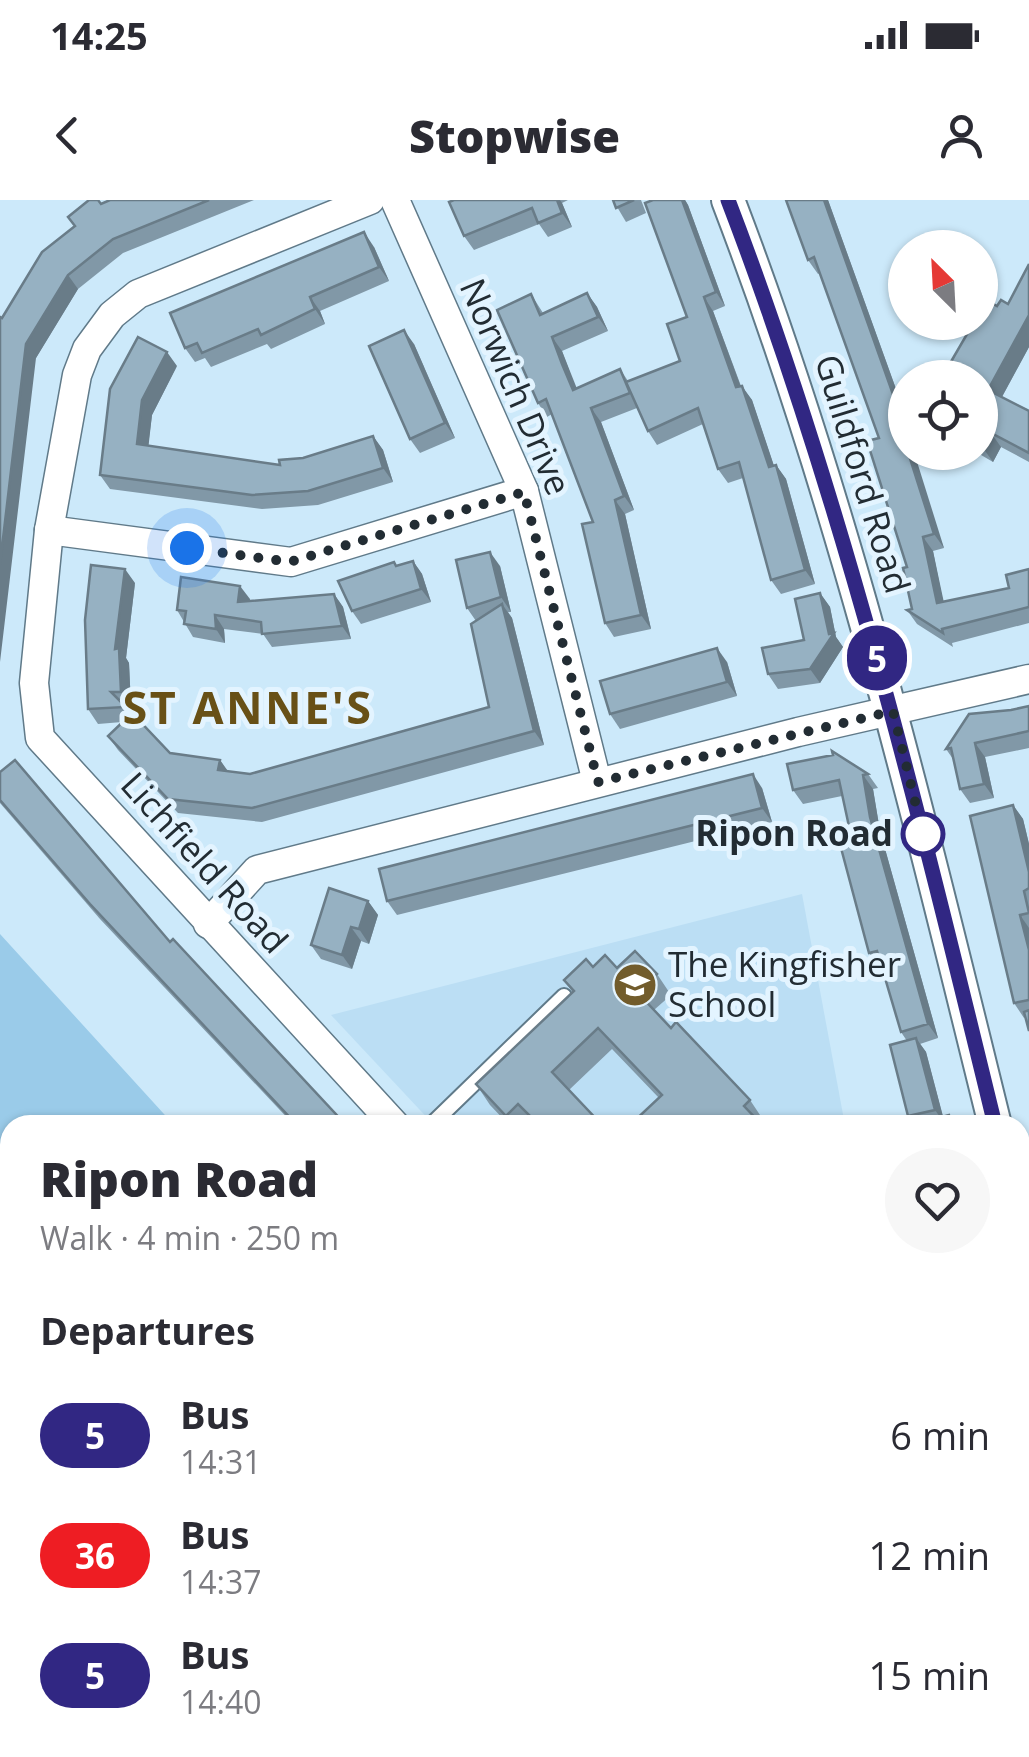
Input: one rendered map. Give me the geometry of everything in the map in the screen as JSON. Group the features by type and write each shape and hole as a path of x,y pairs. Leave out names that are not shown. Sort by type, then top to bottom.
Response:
{"street":[{"name":"Lichfield Road","path":"370,200 138,294 112,315 86,349 77,374 49,530 34,684 40,738 385,1115"},
{"name":"Norwich Drive","path":"395,200 524,492 598,782"},
{"name":"Guildford Road","path":"728,200 796,388 893,711 992,1115"},
{"path":"49,530 290,562 524,492"},
{"path":"208,924 257,870 598,782 1029,679"}],"lane":[{"path":"441,1115 564,996"}],"shaded area":[{"name":"The Kingfisher School","path":"802,894 843,1115 425,1115 331,1015"},
{"path":"0,934 165,1115 0,1115"}],"building":[{"path":"89,200 101,204 110,200 209,200 113,239 68,275 26,344 0,564 0,317 42,252 75,226 68,217"},
{"path":"557,200 562,213 538,223 532,208 464,236 449,202"},
{"path":"613,200 634,200 616,208"},
{"path":"682,200 716,292 704,297 736,387 742,386 769,467 776,465 805,570 771,580 739,462 718,469 698,408 648,431 626,382 680,361 667,324 687,317 645,203"},
{"path":"786,200 824,200 888,380 888,470 914,470 934,534 923,537 937,603 1009,588 1006,575 1029,569 1029,607 942,629 943,633 907,610 912,609 903,568 907,567 867,441 879,438 814,257 808,260"},
{"path":"364,232 379,267 310,297 315,309 261,335 258,329 202,353 197,343 185,348 170,313"},
{"path":"1029,264 1029,315 998,372 998,360 952,360 964,340 998,340 998,304 1001,300 1008,304"},
{"path":"587,293 598,317 552,337 573,390 620,369 630,393 591,408 624,496 615,500 641,615 605,623 582,524 593,522 546,399 538,403 497,310 531,294 540,315"},
{"path":"404,330 445,423 410,439 369,346"},
{"path":"138,337 167,352 142,400 137,444 280,465 279,460 303,458 373,436 383,468 308,491 252,495 100,475 110,389"},
{"path":"998,395 1029,411 1029,453 998,437"},
{"path":"490,552 501,597 467,608 456,560"},
{"path":"413,561 421,589 352,611 338,581 394,562 396,566"},
{"path":"91,565 125,569 115,649 119,648 121,692 111,692 126,707 88,709 85,620"},
{"path":"181,577 240,586 238,602 334,594 342,626 262,634 261,622 215,615 216,629 184,624 186,611 177,610"},
{"path":"820,593 829,634 834,633 810,669 768,674 762,648 804,640 795,599"},
{"path":"502,604 534,731 252,808 168,799 108,736 132,713 170,753 220,760 218,770 250,774 489,707 471,624"},
{"path":"717,648 727,682 610,714 600,681"},
{"path":"1029,706 1029,731 975,743 984,784 960,789 951,748 946,749 969,714"},
{"path":"832,751 868,774 863,775 870,817 928,1024 901,1032 877,951 869,953 841,848 853,845 839,780 793,790 787,764 833,755"},
{"path":"15,760 170,942 173,939 337,1115 288,1115 90,904 0,800 0,772"},
{"path":"753,774 762,808 387,901 379,869"},
{"path":"1013,805 1029,872 1029,888 1024,891 1029,913 1020,915 1029,950 1029,1000 1014,1003 970,816"},
{"path":"329,888 368,901 359,929 351,927 342,955 311,945"},
{"path":"635,951 657,974 637,992 671,1028 676,1022 750,1100 744,1106 753,1115 641,1115 662,1095 598,1028 552,1072 593,1115 529,1115 518,1104 505,1115 476,1084 574,991 564,980 586,959 593,967 605,955 617,968"},
{"path":"916,1038 935,1110 908,1115 890,1045"}],"bus line":[{"name":"5","path":"728,200 796,388 893,711 993,1115"}],"place":[{"name":"Ripon Road","path":"923,834"},
{"name":"The Kingfisher School","path":"635,985"}],"district":[{"name":"ST ANNE'S","path":"248,708"}],"route":[{"path":"187,548 290,562 524,492 598,782 893,711 923,834"}]}
